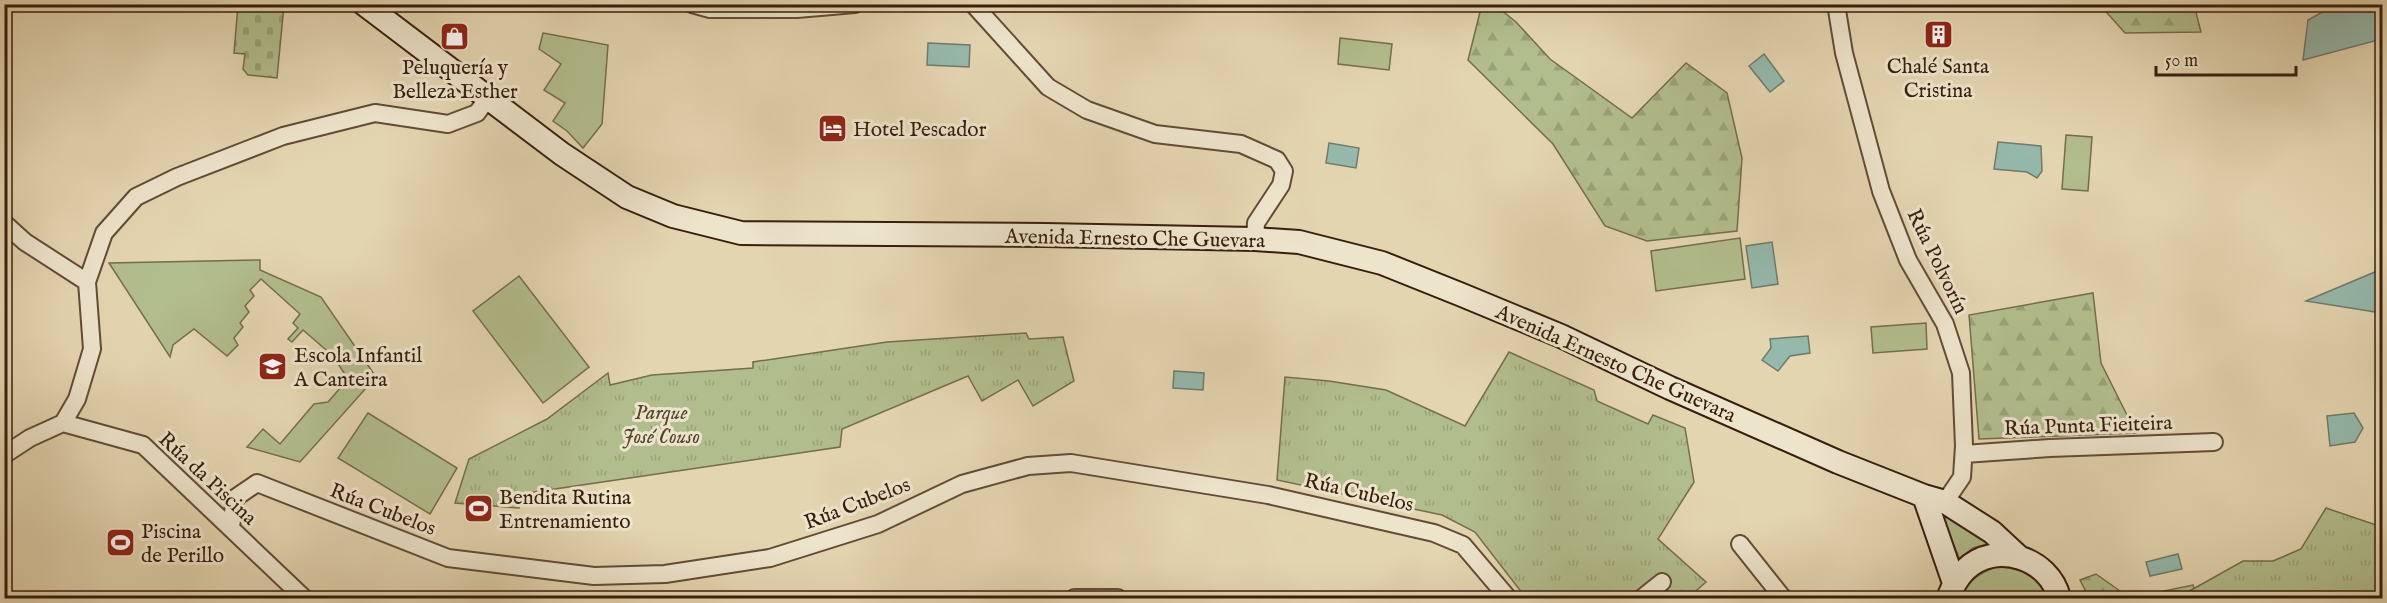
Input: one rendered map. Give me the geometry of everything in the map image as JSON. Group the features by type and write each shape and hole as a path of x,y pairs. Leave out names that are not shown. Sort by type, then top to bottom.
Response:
{"main road":[{"name":"Avenida Ernesto Che Guevara","path":"367,5 562,154 627,197 673,216 741,233 1256,239 1299,242 1382,263 1561,336 1701,402 1838,462 1934,499 1992,532 2019,557 2036,565 2050,578 2059,598"},
{"path":"1934,499 1951,591"},
{"path":"1951,591 1966,569 1982,559 2000,555 2019,557"}],"street":[{"path":"692,4 710,9 797,9 855,4"},
{"path":"973,4 1048,87 1087,110 1118,123 1155,134 1241,144 1277,160 1284,171 1281,185 1264,207 1265,221 1256,239"},
{"name":"Rúa Polvorín","path":"1836,4 1844,53 1881,191 1908,260 1945,324 1961,373 1964,454 1962,477 1934,499"},
{"path":"4,455 30,438 63,423 78,399 92,349 87,282 104,233 136,197 177,177 283,136 375,113 448,124 477,113 488,98"},
{"path":"4,224 25,242 87,282"},
{"name":"Rúa da Piscina","path":"63,423 143,445 304,598"},
{"name":"Rúa Punta Fieiteira","path":"1964,454 2050,448 2214,442"},
{"name":"Rúa Cubelos","path":"231,527 235,498 257,483 448,558 594,576 665,574 770,558 878,524 962,484 1028,466 1071,464 1268,495 1434,533 1463,545 1508,598"},
{"path":"1740,544 1783,598"},
{"path":"1642,598 1662,582"},
{"path":"1074,598 1119,598"}],"green space":[{"path":"238,5 284,5 277,78 248,75 243,69 245,54 234,53"},
{"path":"1495,5 1516,22 1550,59 1632,118 1686,63 1727,93 1742,158 1737,231 1647,241 1605,226 1553,144 1468,60 1481,8"},
{"path":"2100,5 2194,5 2201,32 2125,33"},
{"path":"543,33 608,45 602,124 583,148 567,131 553,121 565,103 544,90 561,64 539,49"},
{"path":"1340,38 1392,44 1389,70 1338,64"},
{"path":"2066,135 2092,137 2088,191 2062,189"},
{"path":"1740,238 1745,279 1656,291 1651,251"},
{"path":"260,260 260,270 321,297 376,377 300,462 247,447 263,429 280,444 314,404 328,402 348,379 333,356 303,330 292,342 288,339 298,328 293,323 300,314 261,279 250,290 254,296 245,306 249,312 240,323 243,327 234,338 238,345 227,356 194,329 173,345 170,357 109,263"},
{"path":"519,276 589,367 543,403 473,311"},
{"path":"2093,293 2101,363 2136,433 1979,439 1969,315"},
{"path":"1926,323 1927,349 1873,353 1871,327"},
{"name":"Parque José Couso","path":"1026,333 1029,339 1063,337 1074,381 1033,406 1018,380 982,401 968,376 842,429 840,447 521,494 519,508 455,503 469,459 547,419 608,373 610,385 652,375 753,368 753,362 887,342"},
{"path":"1509,352 1594,390 1597,401 1648,424 1653,415 1685,428 1694,482 1658,539 1706,582 1688,598 1526,598 1475,532 1442,515 1277,480 1285,377 1386,390 1465,426"},
{"path":"368,413 457,468 430,514 338,458"},
{"path":"1938,508 1991,543 1973,548 1960,560"},
{"path":"2326,508 2382,527 2382,598 2177,598 2243,561 2273,561 2301,549"},
{"path":"1996,567 2027,574 2039,583 2047,598 1961,598 1966,587 1974,578"},
{"path":"2096,574 2130,598 2089,598 2080,580"},
{"path":"2193,585 2198,598 2130,598"}],"water":[{"path":"2337,4 2382,5 2382,39 2303,60 2308,20"},
{"path":"928,43 970,45 969,67 927,65"},
{"path":"1764,54 1784,81 1770,92 1749,66"},
{"path":"1998,142 2041,146 2042,171 2037,178 2027,172 1994,169"},
{"path":"1329,143 1359,148 1356,168 1326,163"},
{"path":"1772,242 1778,284 1752,288 1746,246"},
{"path":"2382,269 2382,313 2306,301"},
{"path":"1808,336 1810,353 1790,356 1778,371 1762,360 1771,348 1770,339"},
{"path":"1174,371 1204,373 1203,390 1173,388"},
{"path":"2354,413 2363,428 2355,442 2330,446 2327,416"},
{"path":"2178,554 2182,569 2150,576 2146,562"}],"place":[{"name":"Chalé Santa Cristina","path":"1938,35"},
{"name":"Peluquería y Belleza Esther","path":"455,36"},
{"name":"Hotel Pescador","path":"832,129"},
{"name":"Escola Infantil A Canteira","path":"273,367"},
{"name":"Bendita Rutina Entrenamiento","path":"478,509"},
{"name":"Piscina de Perillo","path":"120,543"}]}
